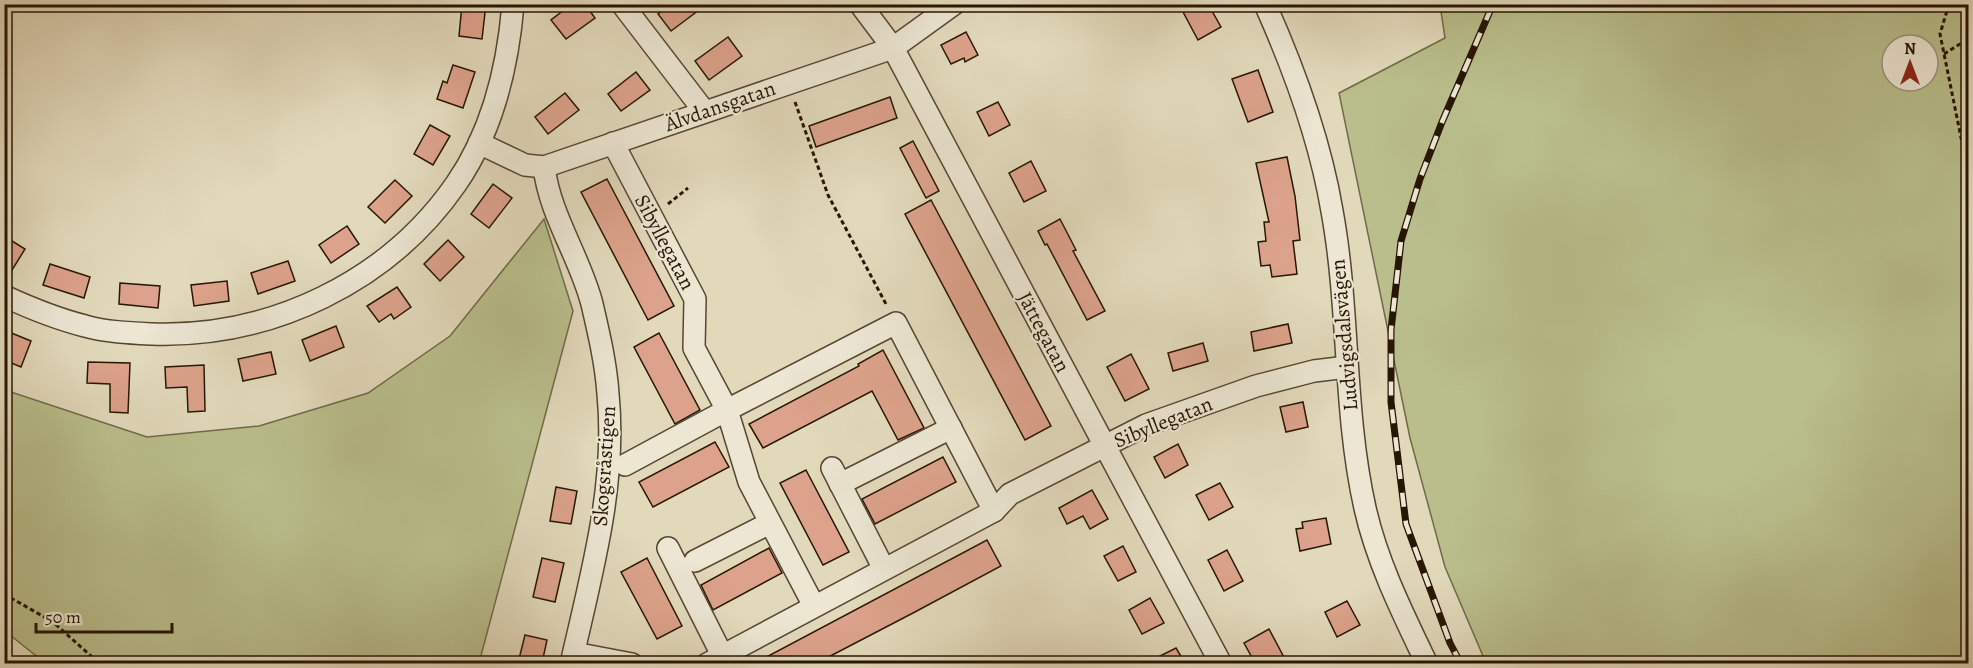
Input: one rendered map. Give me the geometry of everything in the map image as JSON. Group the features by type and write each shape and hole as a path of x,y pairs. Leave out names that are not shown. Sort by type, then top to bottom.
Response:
{"street":[{"path":"4,296 86,327 128,333 177,335 220,330 258,322 300,309 338,290 375,268 404,242 456,183 479,143 505,64 513,4"},
{"path":"622,4 704,111"},
{"name":"Jättegatan","path":"860,4 892,48 1221,663"},
{"name":"Älvdansgatan","path":"544,167 892,48 954,4"},
{"name":"Ludvigsdalsvägen","path":"1265,4 1306,104 1323,165 1334,224 1353,446 1365,510 1385,572 1427,663"},
{"path":"479,143 525,165 544,167"},
{"name":"Sibyllegatan","path":"614,143 695,299 694,348 727,410 749,482 814,606"},
{"name":"Skogsråstigen","path":"544,167 552,203 574,253 591,301 602,347 608,394 609,439 602,526 572,658"},
{"path":"626,465 896,323 994,511"},
{"name":"Sibyllegatan","path":"668,548 714,659 994,511 1010,494 1146,425 1256,386 1314,371 1347,367"},
{"path":"884,569 836,476 951,428"},
{"path":"695,561 770,523"},
{"path":"572,658 632,663"}],"path":[{"path":"1949,4 1941,34 1968,172"},
{"path":"1944,54 1968,39"},
{"path":"788,83 828,195 896,323"},
{"path":"652,217 688,188"},
{"path":"4,594 53,622 100,663"}],"green space":[{"path":"1440,5 1968,5 1968,663 1486,663 1445,567 1410,438 1339,93 1445,38"},
{"path":"544,219 573,311 479,663 45,663 5,631 5,390 147,437 259,426 368,393 450,336"}],"building":[{"path":"462,4 486,4 482,39 459,36"},
{"path":"572,4 585,4 595,18 566,39 551,20"},
{"path":"671,4 707,4 671,31 658,14"},
{"path":"1192,4 1208,4 1221,27 1198,40 1182,10"},
{"path":"966,32 978,55 965,62 964,58 951,64 941,45"},
{"path":"728,37 742,56 709,80 695,61"},
{"path":"453,65 475,72 463,108 437,99 443,81 447,83"},
{"path":"1258,70 1273,112 1248,122 1232,79"},
{"path":"636,72 650,90 621,111 608,94"},
{"path":"565,93 579,110 548,134 535,117"},
{"path":"890,97 897,118 816,147 809,126"},
{"path":"998,102 1010,125 989,136 977,112"},
{"path":"430,125 450,136 433,165 414,154"},
{"path":"913,141 939,191 926,198 900,148"},
{"path":"1287,157 1295,196 1300,240 1293,241 1297,274 1272,277 1270,265 1261,266 1258,242 1266,241 1264,222 1269,222 1256,163"},
{"path":"1031,161 1046,191 1024,202 1009,173"},
{"path":"607,179 674,306 648,320 581,192"},
{"path":"395,180 412,196 385,223 368,207"},
{"path":"493,184 512,198 489,228 471,214"},
{"path":"931,200 1051,426 1025,440 905,214"},
{"path":"1060,219 1076,250 1073,251 1105,311 1087,320 1038,231"},
{"path":"347,226 359,244 331,263 319,245"},
{"path":"4,236 25,249 4,283"},
{"path":"448,240 464,257 440,281 424,264"},
{"path":"288,261 295,281 258,294 251,273"},
{"path":"50,264 90,277 84,298 43,285"},
{"path":"227,281 229,301 194,306 191,285"},
{"path":"120,283 160,286 158,308 119,304"},
{"path":"397,287 411,307 394,319 391,314 379,322 367,306"},
{"path":"1288,324 1292,343 1254,351 1251,332"},
{"path":"336,326 344,347 310,361 302,340"},
{"path":"4,330 31,341 21,367 4,360"},
{"path":"659,333 700,410 675,424 634,347"},
{"path":"1203,343 1208,361 1173,371 1168,353"},
{"path":"883,350 924,428 898,440 872,391 763,448 749,424 859,366 858,364"},
{"path":"271,352 276,374 243,381 238,359"},
{"path":"1131,354 1149,389 1125,401 1107,367"},
{"path":"88,362 130,363 128,413 110,412 110,384 87,383"},
{"path":"204,365 205,411 188,412 187,387 166,388 165,367"},
{"path":"1303,402 1308,427 1286,432 1280,407"},
{"path":"715,442 729,467 653,507 639,482"},
{"path":"1178,444 1188,465 1165,478 1154,457"},
{"path":"943,457 956,482 875,524 862,499"},
{"path":"806,470 849,552 823,565 780,483"},
{"path":"1220,483 1233,507 1209,520 1196,495"},
{"path":"556,487 577,491 571,524 550,521"},
{"path":"1092,490 1108,519 1090,529 1083,516 1067,524 1059,508"},
{"path":"1326,518 1331,544 1300,551 1296,529 1303,528 1302,522"},
{"path":"987,540 1001,566 913,613 817,663 755,663"},
{"path":"1123,546 1136,572 1118,581 1104,556"},
{"path":"769,548 782,573 713,610 701,585"},
{"path":"1227,550 1243,581 1224,591 1208,560"},
{"path":"542,558 564,563 555,602 533,597"},
{"path":"647,558 682,626 657,639 621,572"},
{"path":"1150,598 1164,623 1142,634 1129,610"},
{"path":"1347,601 1360,625 1337,637 1325,612"},
{"path":"1269,629 1287,663 1255,663 1244,643"},
{"path":"525,635 547,640 542,663 518,663"},
{"path":"1176,648 1185,663 1146,663"}],"railway":[{"path":"1461,664 1450,643 1406,524 1391,402 1391,330 1401,241 1420,179 1493,4"}]}
